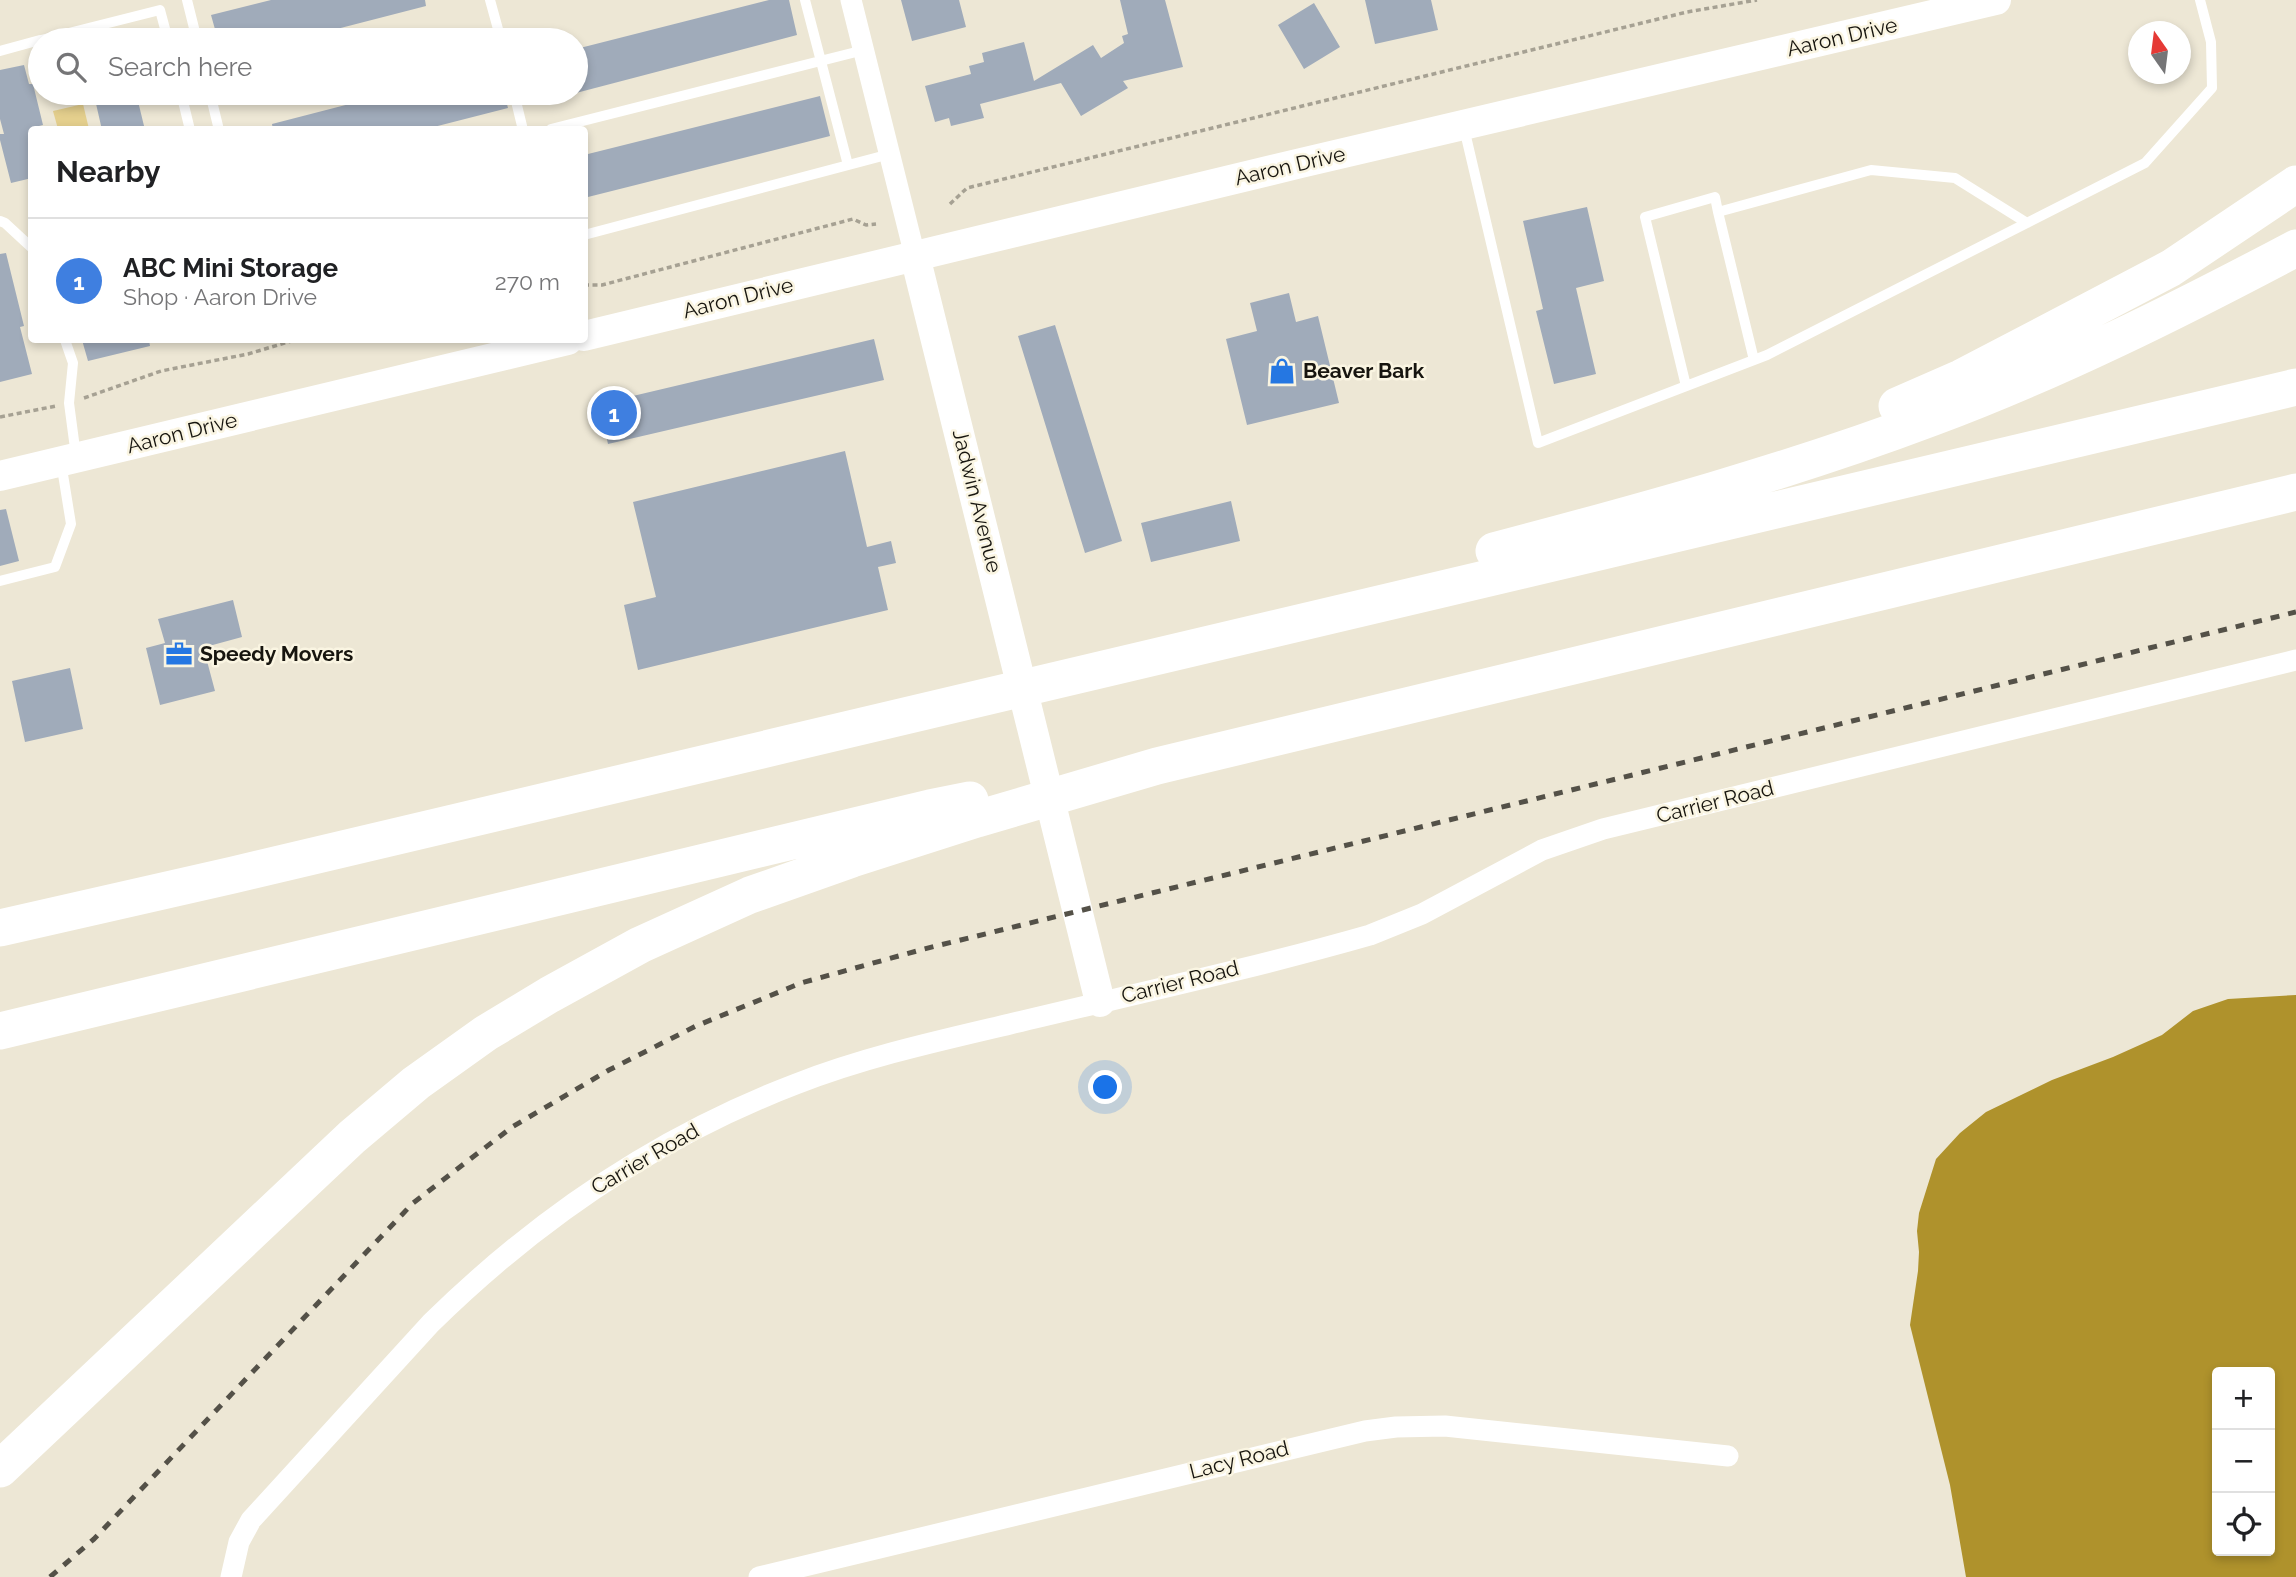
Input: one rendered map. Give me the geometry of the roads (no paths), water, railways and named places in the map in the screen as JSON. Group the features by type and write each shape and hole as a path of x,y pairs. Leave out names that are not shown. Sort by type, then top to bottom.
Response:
{"highway":[{"path":"1707,492 1961,378 2088,313 2171,268 2296,184"},
{"path":"1061,679 1186,635 1707,492 1866,441 2010,387 2124,337 2296,248"},
{"path":"0,928 2296,387"},
{"path":"0,1469 352,1137 416,1083 486,1033 549,995 640,944 750,895 977,819 1157,766 2296,492"},
{"path":"2062,549 2296,508"},
{"path":"0,1031 930,807 1157,766"}],"street":[{"name":"Jadwin Avenue","path":"851,0 1100,1002"},
{"name":"Aaron Drive","path":"588,334 1925,13 1996,0"},
{"name":"Aaron Drive","path":"0,477 556,343"},
{"name":"Carrier Road","path":"231,1577 239,1542 251,1520 421,1333 462,1292 508,1251 591,1189 645,1156 726,1113 796,1083 901,1049 1344,943 1395,926 1452,899 1519,861 1552,846 1592,833 2296,660"},
{"name":"Lacy Road","path":"759,1577 1364,1431 1445,1426 1728,1456"}],"lane":[{"path":"187,0 194,28"},
{"path":"490,0 497,28"},
{"path":"805,0 848,165"},
{"path":"1463,125 1538,443 1754,360 2145,163 2212,88 2211,42 2200,0"},
{"path":"81,28 159,5 165,28"},
{"path":"0,51 28,43"},
{"path":"563,126 864,50"},
{"path":"184,105 189,126"},
{"path":"213,105 218,126"},
{"path":"517,105 522,126"},
{"path":"588,234 890,154"},
{"path":"1718,212 1871,170 1955,178 2027,223"},
{"path":"1686,386 1645,217 1714,197 1754,360"},
{"path":"0,221 28,244"},
{"path":"0,581 55,567 71,524 68,460 73,363 66,343"}],"railway":[{"path":"50,1577 94,1539 413,1203 512,1127 609,1070 696,1026 801,983 924,949 2296,612"}],"place":[{"name":"Beaver Bark","path":"1282,371"},
{"name":"ABC Mini Storage","path":"614,413"},
{"name":"Speedy Movers","path":"179,654"}]}
